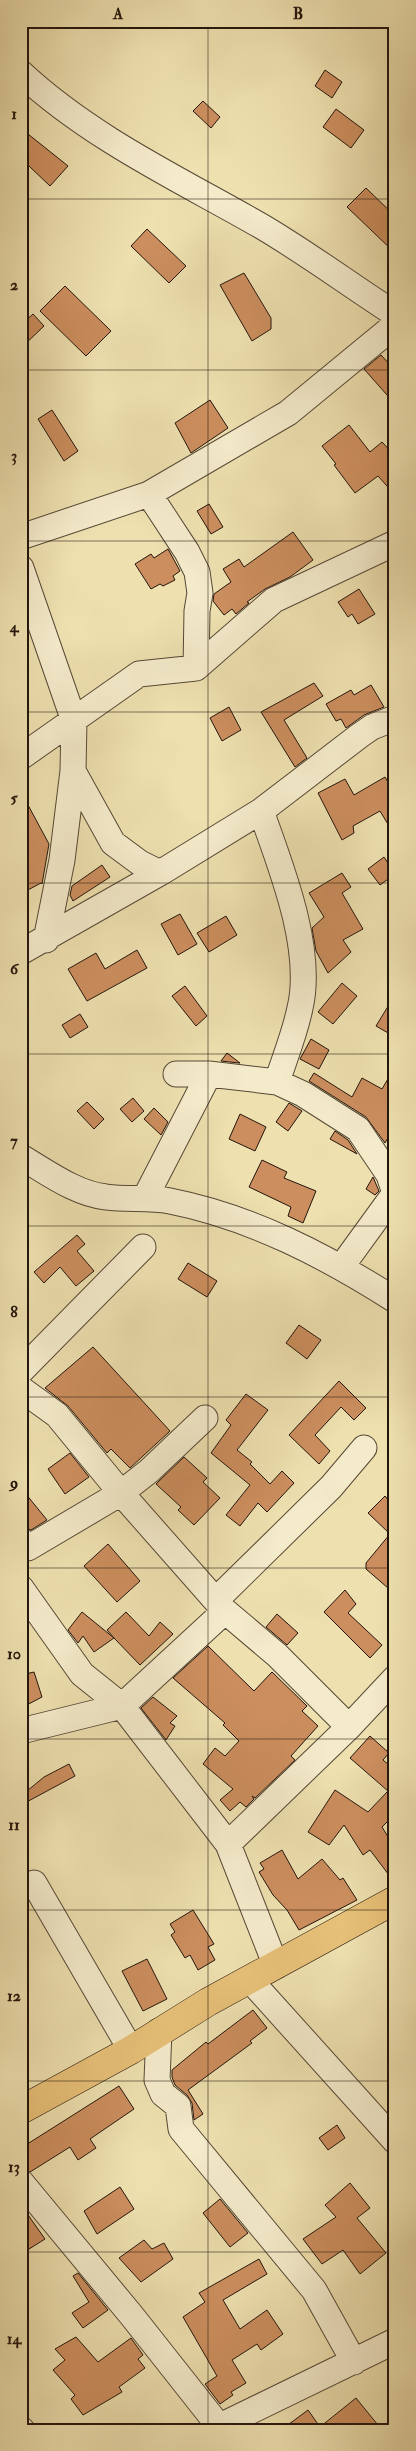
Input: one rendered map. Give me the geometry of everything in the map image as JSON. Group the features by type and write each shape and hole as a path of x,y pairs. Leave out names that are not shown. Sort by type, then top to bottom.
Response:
{"highway":[{"path":"21,2110 131,2050 159,2031 250,1980 393,1903"}],"street":[{"path":"21,73 43,93 100,135 263,228 395,314"},
{"path":"21,537 149,494 288,413 395,325"},
{"path":"149,494 187,552 196,572 200,593 196,668"},
{"path":"21,757 139,674 196,668 274,600 395,543"},
{"path":"21,568 74,721 73,771 62,860 46,940"},
{"path":"21,952 46,940 160,873 260,811 372,727 395,718"},
{"path":"73,771 113,843 160,873"},
{"path":"260,811 284,877 303,958 300,1008 277,1082"},
{"path":"176,1074 209,1074 277,1082 331,1111 358,1129 389,1175 395,1193 342,1266"},
{"path":"145,1198 209,1074"},
{"path":"21,1157 78,1189 105,1198 145,1198 170,1201 253,1225 342,1266 395,1300"},
{"path":"21,1371 143,1247"},
{"path":"21,1389 57,1415 120,1494 221,1606 276,1655 349,1727"},
{"path":"24,1550 120,1494 148,1471 204,1418"},
{"path":"21,1731 122,1706 221,1606 331,1487 364,1448"},
{"path":"21,1588 82,1674 122,1706 228,1844 276,1966"},
{"path":"228,1844 349,1727 395,1678"},
{"path":"34,1883 131,2050"},
{"path":"250,1980 395,2141"},
{"path":"159,2031 157,2080 164,2094 178,2106 181,2128 314,2290 354,2362"},
{"path":"21,2182 132,2316 217,2429 395,2341"}],"building":[{"path":"325,70 342,82 332,98 315,86"},
{"path":"203,101 220,117 211,128 193,111"},
{"path":"336,109 364,130 351,148 323,127"},
{"path":"28,134 68,166 50,186 29,166 21,176 21,143"},
{"path":"366,188 395,216 395,253 347,207"},
{"path":"147,229 186,266 169,283 131,246"},
{"path":"244,273 271,318 271,329 252,341 220,285"},
{"path":"65,286 111,331 86,356 40,311"},
{"path":"33,314 44,326 21,348 21,325"},
{"path":"381,355 395,370 395,404 364,369"},
{"path":"210,400 228,428 191,453 175,423"},
{"path":"52,410 78,451 64,461 38,419"},
{"path":"349,425 370,452 382,442 395,456 395,495 378,476 355,493 334,465 336,464 322,446"},
{"path":"209,504 223,527 211,534 197,511"},
{"path":"293,532 313,560 290,577 265,589 247,602 249,603 236,614 232,609 224,615 213,601 214,594 231,582 223,569 239,559 244,567"},
{"path":"168,549 180,571 173,576 175,580 163,586 160,584 151,589 135,564 151,554 154,558"},
{"path":"359,589 375,614 358,624 352,614 348,617 338,602"},
{"path":"314,683 323,696 284,720 307,758 295,767 261,712"},
{"path":"371,685 384,707 364,715 346,728 341,719 336,721 326,704 351,690 354,695"},
{"path":"229,707 241,730 222,741 210,718"},
{"path":"385,777 395,794 395,836 380,811 353,826 354,833 342,840 318,793 345,779 354,795"},
{"path":"21,792 49,844 42,884 26,891 21,881"},
{"path":"384,857 395,874 380,885 368,869"},
{"path":"102,865 110,877 73,901 70,895 72,886"},
{"path":"342,873 351,887 342,893 363,929 343,940 351,952 328,973 316,951 312,928 324,917 309,893"},
{"path":"180,914 197,944 178,955 161,924"},
{"path":"226,916 237,935 209,952 197,933"},
{"path":"137,950 147,968 87,1001 68,969 96,953 105,969"},
{"path":"342,983 357,996 333,1024 318,1012"},
{"path":"185,986 207,1016 196,1026 172,996"},
{"path":"395,995 395,1037 376,1026"},
{"path":"80,1014 88,1027 70,1038 62,1025"},
{"path":"311,1039 329,1050 319,1069 300,1059"},
{"path":"227,1053 240,1063 221,1061"},
{"path":"395,1067 395,1125 385,1143 366,1117 309,1081 314,1073 352,1097 362,1078 382,1089"},
{"path":"133,1098 144,1111 132,1122 120,1109"},
{"path":"87,1102 104,1119 94,1129 77,1111"},
{"path":"289,1103 302,1111 288,1131 276,1122"},
{"path":"154,1108 168,1122 161,1135 144,1119"},
{"path":"240,1114 266,1127 255,1151 229,1139"},
{"path":"335,1131 348,1140 357,1154 330,1139"},
{"path":"262,1160 287,1172 284,1178 316,1191 303,1223 288,1216 291,1207 249,1187"},
{"path":"373,1177 379,1191 375,1195 366,1189"},
{"path":"77,1235 85,1244 77,1251 94,1271 76,1286 60,1267 44,1283 34,1272"},
{"path":"188,1263 217,1281 207,1297 178,1279"},
{"path":"299,1325 321,1340 307,1359 286,1343"},
{"path":"93,1347 170,1431 130,1468 111,1449 107,1453 68,1406 45,1388"},
{"path":"339,1381 366,1408 354,1420 341,1407 315,1435 330,1451 319,1464 289,1435"},
{"path":"246,1394 268,1410 237,1450 252,1462 250,1464 270,1484 282,1471 294,1483 267,1512 258,1503 240,1526 226,1515 250,1485 211,1453 231,1425 226,1420"},
{"path":"70,1453 89,1477 65,1494 48,1469"},
{"path":"184,1457 207,1478 203,1482 220,1498 194,1525 178,1510 181,1507 156,1484"},
{"path":"21,1488 47,1520 31,1530 21,1526"},
{"path":"385,1496 395,1508 395,1579 388,1588 366,1569 366,1563 390,1534 368,1513"},
{"path":"108,1544 140,1581 117,1602 84,1566"},
{"path":"345,1590 356,1604 348,1613 382,1645 370,1658 324,1612"},
{"path":"82,1612 114,1638 94,1652 83,1636 78,1643 68,1630"},
{"path":"126,1612 149,1636 160,1622 173,1634 140,1665 107,1630"},
{"path":"277,1614 298,1633 287,1645 266,1627"},
{"path":"208,1646 254,1691 272,1672 307,1706 302,1711 318,1726 291,1756 295,1760 255,1798 252,1796 254,1799 246,1807 240,1802 230,1811 220,1800 233,1789 203,1764 215,1748 225,1756 239,1741 223,1725 225,1723 173,1678"},
{"path":"34,1672 42,1697 21,1708 21,1675"},
{"path":"153,1697 177,1716 170,1723 175,1726 166,1740 141,1708"},
{"path":"370,1736 389,1753 383,1760 395,1770 395,1814 382,1827 395,1848 395,1883 370,1850 363,1855 344,1825 329,1845 308,1832 335,1790 368,1812 388,1791 350,1758"},
{"path":"69,1764 75,1776 21,1805 21,1796 44,1777"},
{"path":"282,1850 298,1879 322,1859 340,1880 343,1878 357,1900 299,1930 287,1910 273,1895 259,1872 264,1869 260,1863"},
{"path":"193,1910 214,1944 208,1947 215,1960 198,1970 190,1955 185,1958 171,1935 175,1932 170,1924"},
{"path":"147,1959 167,1999 143,2011 122,1971"},
{"path":"253,2010 267,2028 250,2041 252,2043 188,2090 203,2114 194,2120 192,2103 187,2095 175,2085 172,2070 206,2042 208,2044"},
{"path":"119,2086 134,2109 90,2139 96,2148 78,2160 70,2147 30,2172 21,2168 21,2148"},
{"path":"337,2125 345,2138 328,2150 319,2138"},
{"path":"350,2183 370,2208 357,2218 386,2253 360,2274 343,2250 322,2264 303,2239 336,2217 325,2205"},
{"path":"120,2187 134,2209 97,2234 84,2211"},
{"path":"220,2199 248,2233 230,2247 203,2213"},
{"path":"21,2205 45,2239 21,2254"},
{"path":"144,2240 152,2249 164,2243 173,2259 141,2282 119,2258"},
{"path":"259,2259 267,2274 223,2300 240,2329 267,2310 283,2334 261,2350 257,2344 232,2360 246,2383 231,2392 233,2395 220,2404 205,2384 217,2376 183,2317 205,2302 199,2293"},
{"path":"78,2273 108,2310 83,2328 72,2313 89,2302 73,2276"},
{"path":"76,2337 98,2362 131,2338 143,2355 138,2359 145,2368 119,2387 122,2392 83,2415 71,2399 75,2395 53,2370 65,2360 55,2349"},
{"path":"356,2398 382,2430 281,2430 308,2410 320,2427"}]}
